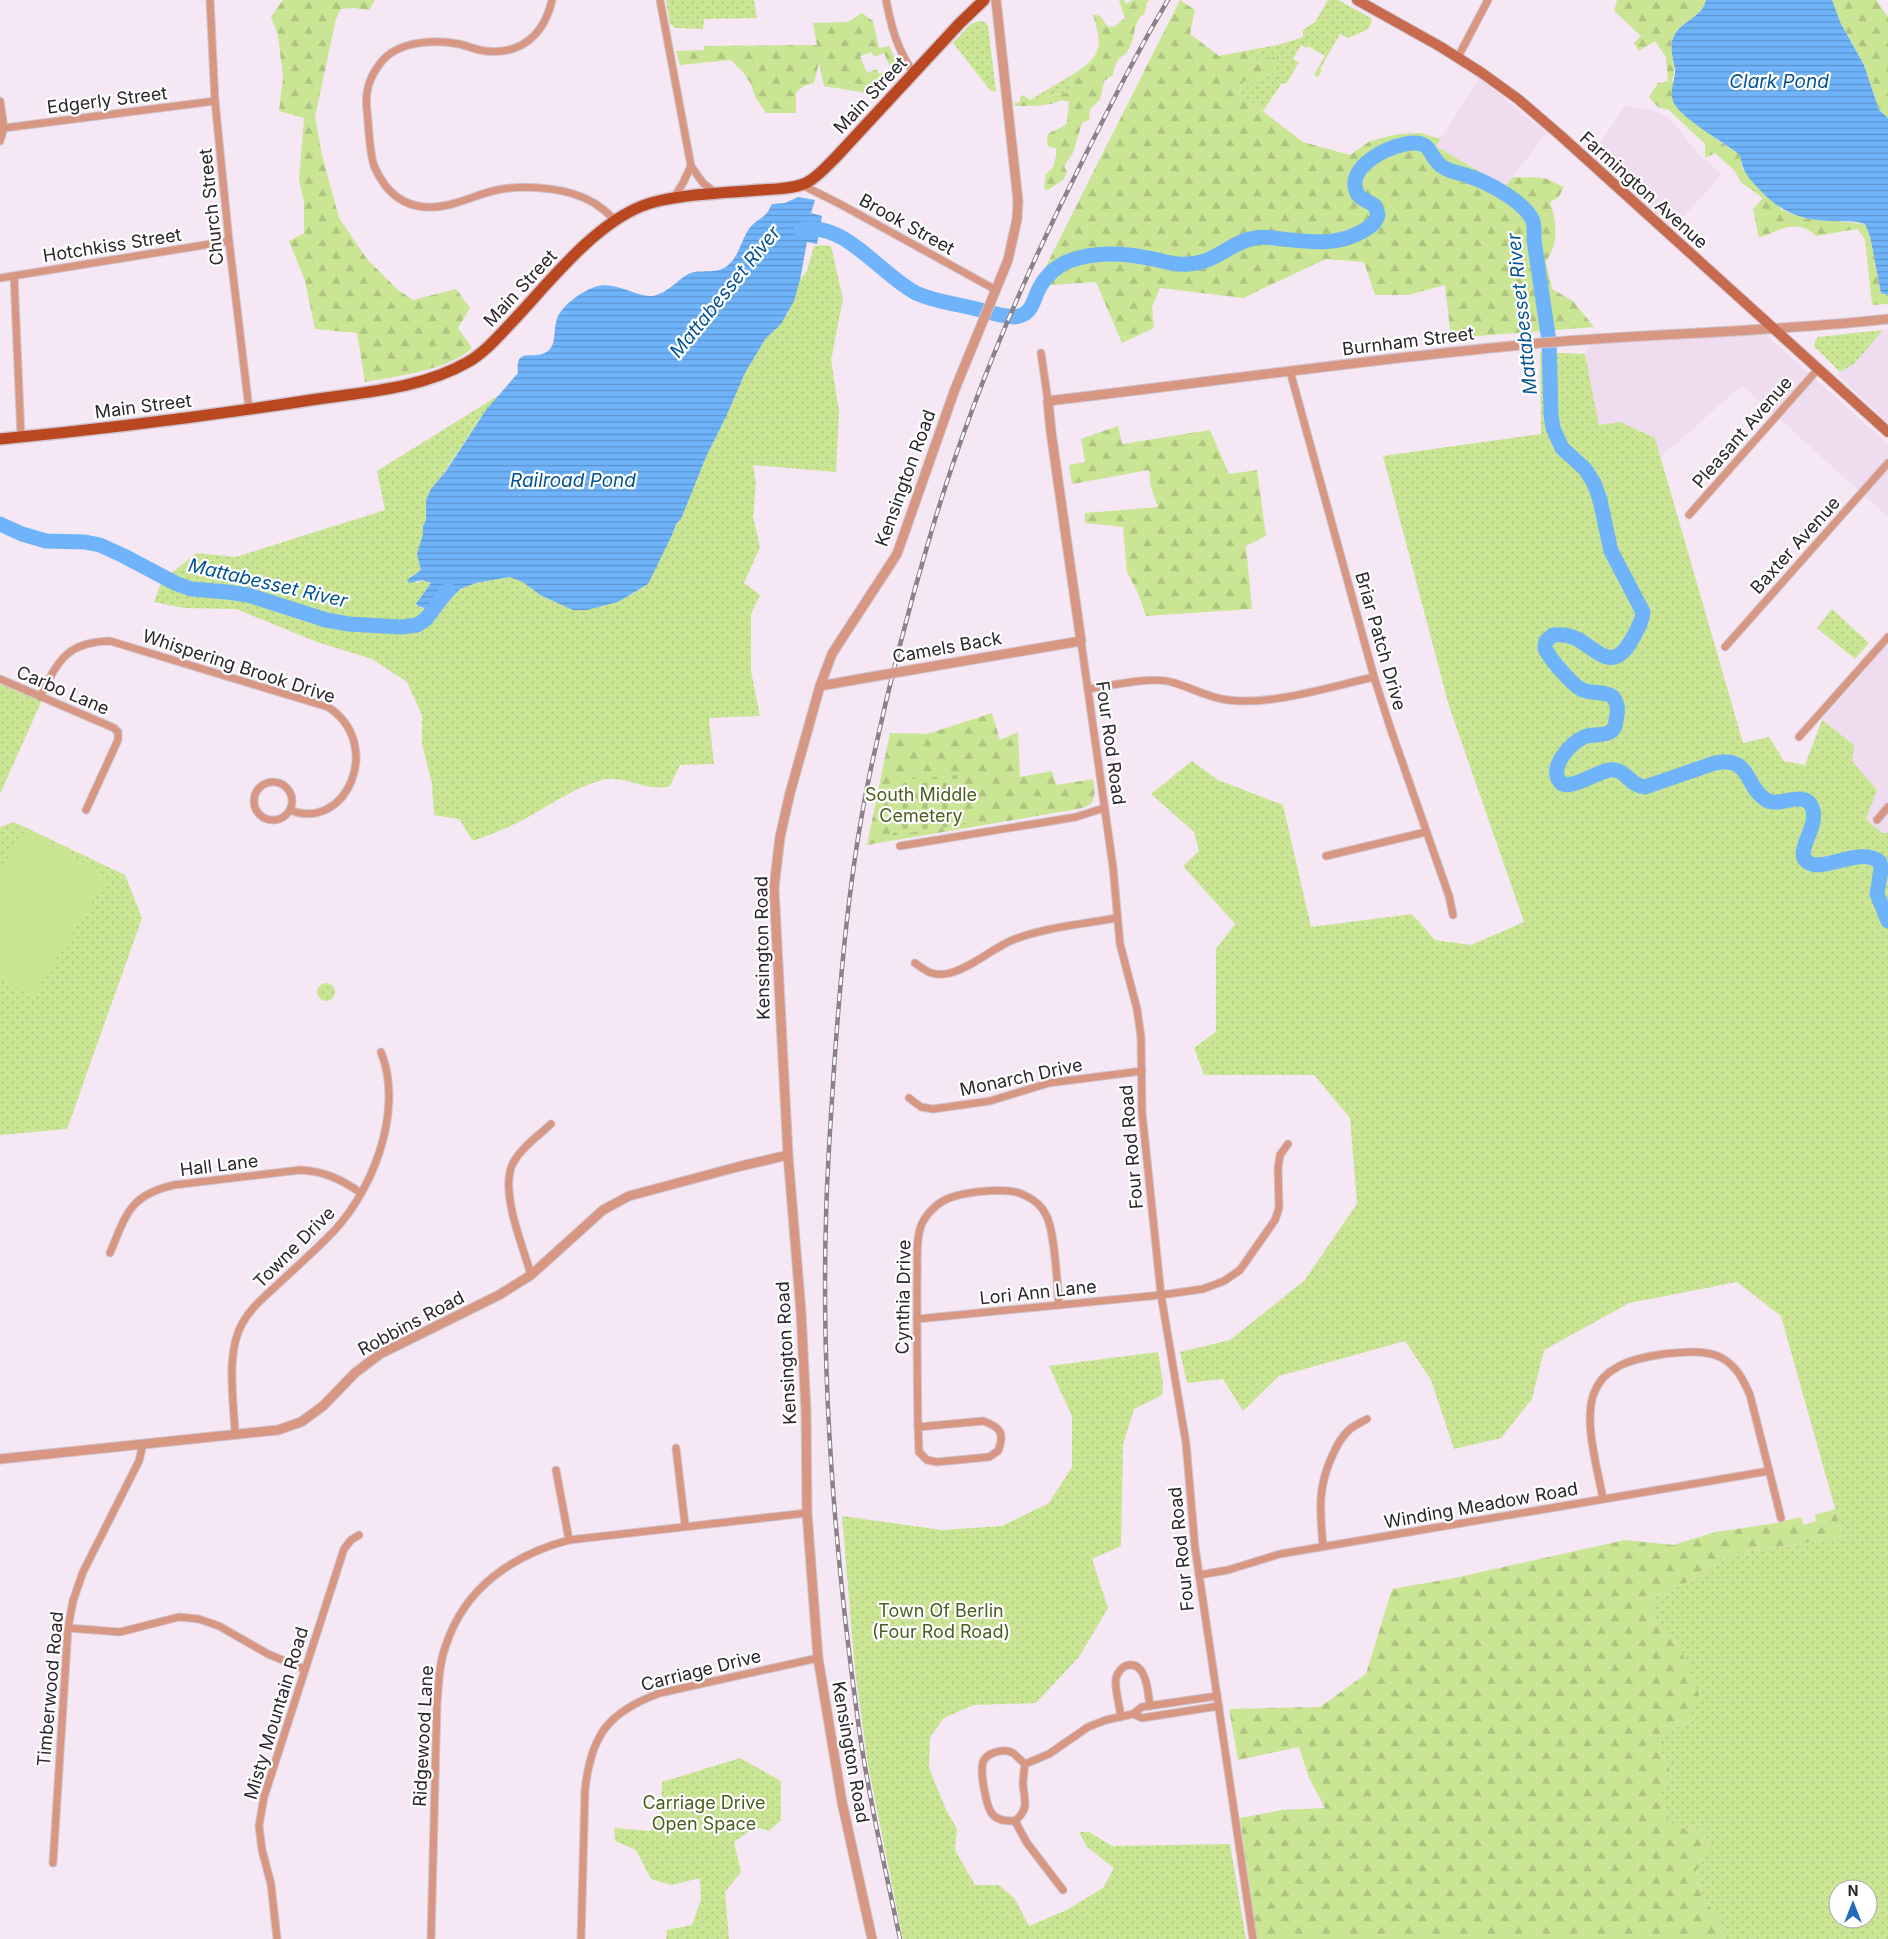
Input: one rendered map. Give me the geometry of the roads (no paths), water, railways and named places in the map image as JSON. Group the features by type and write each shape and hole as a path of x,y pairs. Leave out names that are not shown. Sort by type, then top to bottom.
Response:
{"main road":[{"name":"Main Street","path":"0,439 80,432 249,409 412,384 447,373 470,361 495,340 585,245 615,220 642,206 673,199 782,188 804,184 816,176 984,0"},
{"name":"Farmington Avenue","path":"1357,0 1458,57 1504,89 1541,119 1888,432"}],"street":[{"name":"Church Street","path":"210,0 215,101 249,409"},
{"path":"552,0 544,25 535,35 518,48 501,52 443,42 424,43 394,51 381,61 367,87 366,100 373,164 380,179 389,191 403,202 416,206 432,208 449,205 486,192 503,189 538,188 578,196 594,203 615,220"},
{"path":"660,0 691,166 703,183 716,194"},
{"path":"886,0 891,26 901,54 914,74"},
{"name":"Kensington Road","path":"872,1939 842,1802 818,1658 807,1513 806,1411 801,1312 788,1155 774,888 780,837 820,686 832,654 897,554 955,389 996,290 1013,241 1018,201 996,0"},
{"path":"1458,57 1488,0"},
{"path":"0,101 4,128 0,141"},
{"name":"Edgerly Street","path":"4,128 215,101"},
{"path":"673,199 691,166"},
{"name":"Brook Street","path":"804,184 808,188 996,290"},
{"name":"Hotchkiss Street","path":"0,278 229,241"},
{"path":"14,276 21,437"},
{"name":"Burnham Street","path":"1048,401 1290,371 1541,343 1661,334 1773,330 1888,319"},
{"name":"Four Rod Road","path":"1041,353 1113,867 1117,918 1126,972 1137,1009 1141,1037 1142,1112 1162,1295 1186,1443 1195,1547 1253,1939"},
{"name":"Pleasant Avenue","path":"1689,514 1818,369"},
{"name":"Briar Patch Drive","path":"1290,371 1374,677 1426,832 1450,896 1454,915"},
{"name":"Baxter Avenue","path":"1725,647 1888,463"},
{"path":"1799,736 1888,637"},
{"name":"Whispering Brook Drive","path":"40,697 54,669 70,650 89,643 110,641 328,707 344,720 354,740 356,761 353,780 341,798 322,811 304,814 290,810"},
{"name":"Camels Back","path":"820,686 1081,641"},
{"path":"1088,689 1153,680 1170,681 1211,697 1258,701 1374,677"},
{"name":"Carbo Lane","path":"0,679 114,728 118,732 118,740 86,810"},
{"name":"Whispering Brook Drive","path":"267,783 284,785 292,799 290,810 277,820 271,820 261,815 255,806 254,800 258,790 267,783"},
{"path":"1877,820 1888,807"},
{"path":"900,846 1076,817 1104,808"},
{"path":"1326,856 1426,832"},
{"path":"915,963 930,974 949,973 1014,939 1038,932 1117,918"},
{"name":"Towne Drive","path":"235,1434 232,1363 235,1341 242,1322 255,1306 328,1238 343,1221 361,1193 372,1170 386,1127 389,1087 386,1065 381,1052"},
{"name":"Monarch Drive","path":"908,1098 921,1107 933,1109 990,1100 1049,1083 1142,1071"},
{"path":"532,1275 508,1198 508,1179 513,1164 523,1149 551,1124"},
{"name":"Lori Ann Lane","path":"917,1319 1162,1295 1204,1289 1224,1281 1240,1270 1275,1220 1279,1208 1278,1168 1280,1155 1288,1144"},
{"name":"Robbins Road","path":"0,1459 278,1430 301,1422 323,1406 355,1372 380,1354 499,1295 532,1275 603,1210 630,1196 788,1155"},
{"name":"Hall Lane","path":"110,1254 124,1218 145,1194 158,1188 300,1170 316,1170 344,1181 361,1193"},
{"name":"Cynthia Drive","path":"918,1427 983,1421 994,1424 1000,1431 1002,1442 998,1451 989,1456 937,1462 927,1460 919,1452 918,1427 917,1319 918,1240 921,1226 929,1212 942,1201 958,1196 996,1191 1009,1190 1024,1194 1037,1203 1047,1215 1051,1231 1059,1305"},
{"path":"1603,1499 1590,1426 1590,1408 1594,1393 1603,1378 1615,1368 1629,1361 1691,1351 1704,1352 1719,1356 1733,1365 1744,1379 1750,1395 1781,1518"},
{"path":"1323,1546 1320,1510 1321,1486 1338,1442 1351,1428 1367,1419"},
{"name":"Timberwood Road","path":"53,1862 68,1628 73,1601 83,1572 139,1461 143,1444"},
{"path":"676,1448 685,1526"},
{"path":"556,1470 569,1540"},
{"name":"Winding Meadow Road","path":"1199,1575 1228,1570 1280,1554 1323,1546 1769,1471"},
{"name":"Ridgewood Lane","path":"431,1939 437,1702 440,1669 446,1644 459,1617 474,1596 494,1575 517,1559 542,1547 569,1540 807,1513"},
{"name":"Misty Mountain Road","path":"277,1939 270,1884 262,1850 259,1826 264,1797 344,1549 351,1540 359,1535"},
{"path":"68,1628 120,1632 180,1617 199,1619 219,1626 268,1654 304,1669"},
{"name":"Carriage Drive","path":"581,1939 587,1769 594,1745 605,1728 620,1713 638,1701 660,1693 818,1658"},
{"path":"1121,1717 1116,1679 1119,1671 1125,1666 1134,1666 1142,1670 1146,1679 1150,1706"},
{"path":"1024,1764 1049,1754 1088,1727 1106,1720 1134,1714 1142,1707 1217,1696"},
{"path":"1134,1714 1142,1718 1218,1706"},
{"path":"1000,1751 1012,1752 1024,1764 1023,1782 1026,1805 1022,1816 1015,1822 1001,1821 993,1815 988,1806 983,1762 990,1754 1000,1751"},
{"path":"1015,1822 1063,1890"}],"water":[{"name":"Clark Pond","path":"1706,0 1832,0 1841,24 1864,65 1879,110 1888,118 1888,295 1881,293 1870,236 1865,224 1801,217 1776,204 1749,178 1740,155 1694,123 1674,103 1672,90 1675,69 1672,44 1674,36 1682,26 1700,11"},
{"name":"Railroad Pond","path":"798,197 815,200 811,213 822,216 817,244 807,242 794,301 781,324 766,338 745,373 706,457 681,519 676,524 648,584 618,602 587,610 573,610 540,595 523,582 509,577 476,583 460,589 444,606 425,608 416,604 431,583 422,580 409,583 407,580 421,570 417,554 426,520 426,500 431,489 446,471 486,410 518,373 519,359 522,356 543,354 551,348 559,314 570,301 590,289 605,285 642,295 654,296 673,286 689,274 722,269 732,262 749,229 768,212 772,204 785,203"}],"waterway":[{"name":"Mattabesset River","path":"801,230 817,229 832,233 847,241 903,285 922,296 1014,317 1021,316 1029,310 1041,285 1053,271 1061,265 1078,258 1118,254 1138,256 1173,264 1189,264 1208,260 1238,243 1255,238 1265,237 1323,242 1353,236 1370,226 1378,215 1375,206 1357,193 1355,183 1358,173 1374,157 1396,146 1422,144 1429,149 1439,164 1446,169 1476,179 1505,194 1529,214 1534,224 1534,240 1549,341 1553,428 1562,448 1585,469 1594,483 1600,500 1611,551 1643,612 1640,624 1631,641 1618,656 1606,657 1570,636 1553,635 1546,641 1546,651 1574,684 1587,691 1610,695 1613,697 1617,708 1615,725 1612,731 1584,737 1573,744 1563,756 1557,769 1557,776 1560,782 1569,785 1609,770 1614,770 1619,771 1635,784 1645,787 1715,763 1727,762 1735,764 1742,768 1759,794 1766,800 1778,802 1803,799 1812,807 1814,814 1813,822 1803,851 1803,857 1806,861 1821,865 1861,857 1871,858 1880,862 1881,870 1877,894 1888,921"},
{"name":"Mattabesset River","path":"0,524 22,534 46,541 85,542 100,545 175,583 191,589 248,595 326,620 349,624 401,627 417,625 426,619 448,590"}],"railway":[{"path":"900,1939 872,1804 858,1721 836,1533 828,1407 825,1282 827,1181 840,993 847,917 857,842 891,679 906,620 962,437 998,343 1039,251 1114,99 1145,39 1168,0"}],"park label":[{"name":"South Middle Cemetery","path":"921,804"},
{"name":"Town Of Berlin (Four Rod Road)","path":"941,1620"},
{"name":"Carriage Drive Open Space","path":"704,1812"}]}
